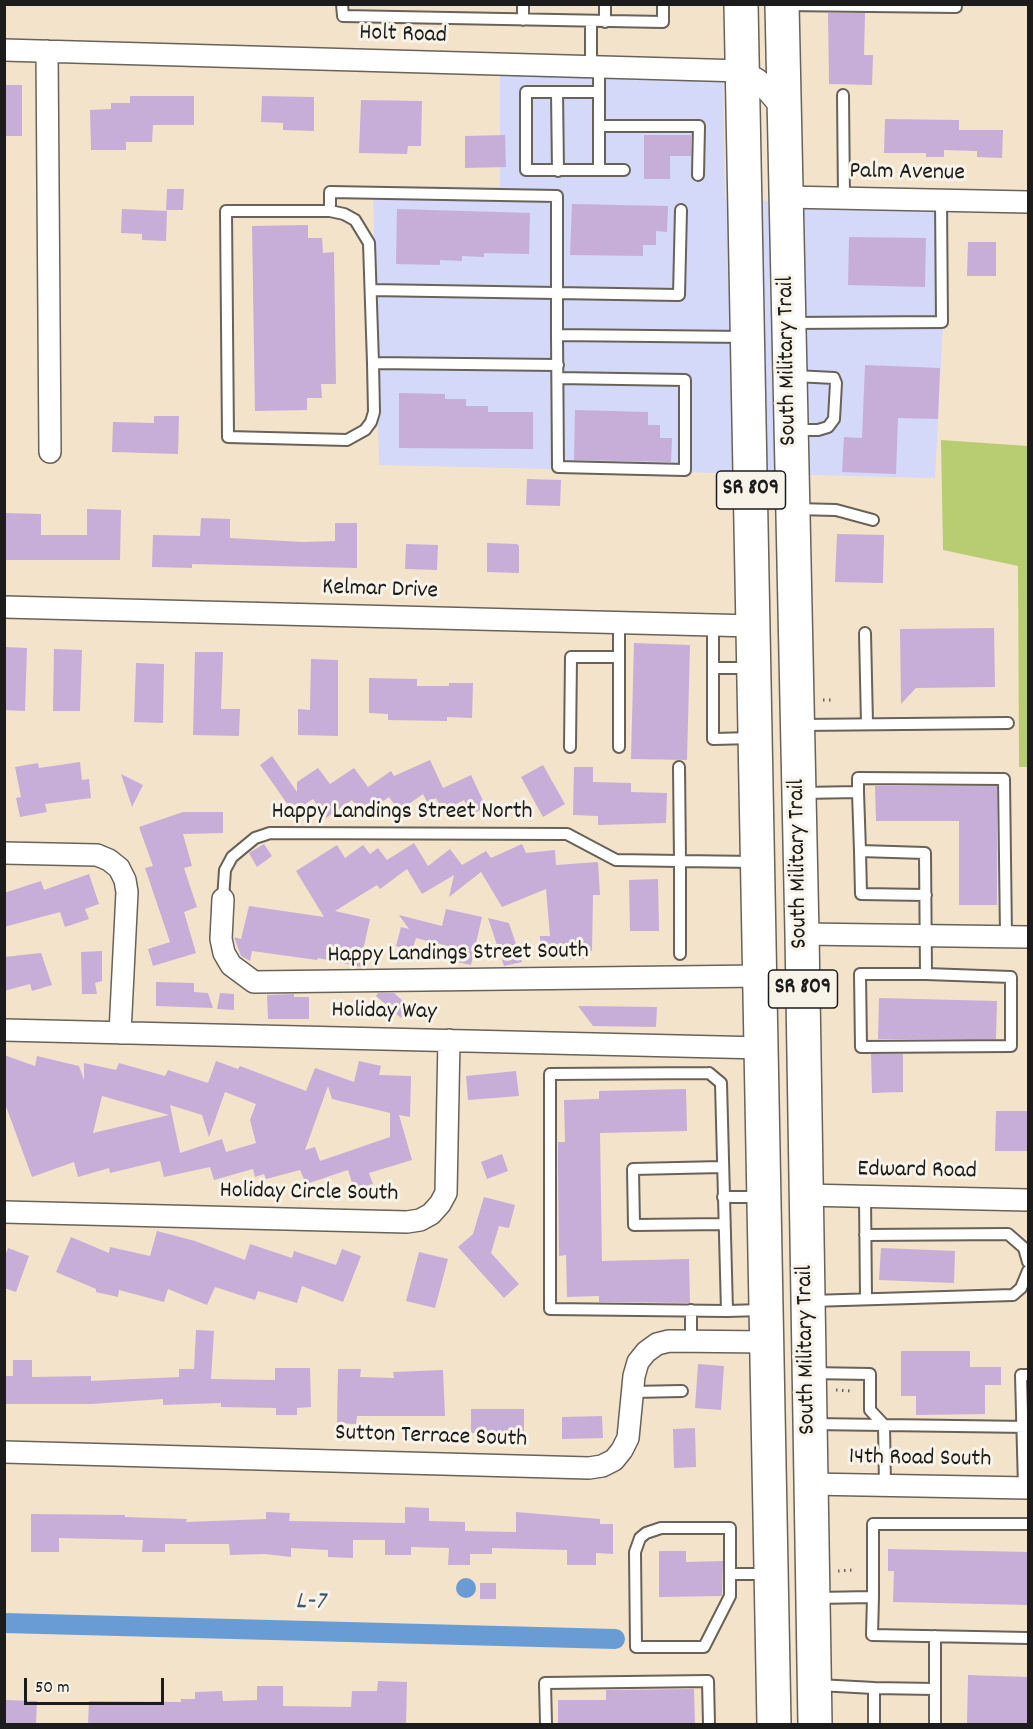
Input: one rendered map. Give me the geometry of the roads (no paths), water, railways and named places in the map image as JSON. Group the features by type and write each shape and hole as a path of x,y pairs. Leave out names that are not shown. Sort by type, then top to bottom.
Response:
{"main road":[{"name":"South Military Trail","path":"741,4 774,1725"},
{"name":"South Military Trail","path":"776,11 784,110 801,881 807,1301 819,1382 809,1424 815,1725"},
{"path":"748,337 762,368 765,390 768,571 773,581 794,595"},
{"path":"753,626 769,638 778,656 782,840 801,881"},
{"path":"762,1058 777,1116 780,1171 790,1188 804,1195"},
{"path":"765,1197 783,1212 788,1220 790,1337 796,1360 819,1382"},
{"path":"770,1476 787,1497 791,1657 799,1674 814,1685"}],"street":[{"name":"Holt Road","path":"4,50 742,71"},
{"path":"47,51 50,452"},
{"path":"742,71 758,80 784,110"},
{"name":"Palm Avenue","path":"786,197 1029,202"},
{"name":"Kelmar Drive","path":"4,607 753,626"},
{"path":"4,852 97,855 109,860 119,868 125,880 127,892 120,1032"},
{"name":"Happy Landings Street South","path":"223,898 221,939 224,953 231,965 254,982 761,976"},
{"path":"802,934 1029,937"},
{"name":"Holiday Way","path":"4,1030 449,1040 762,1058"},
{"name":"Holiday Circle South","path":"4,1212 420,1220 431,1214 440,1204 446,1192 449,1040"},
{"name":"Edward Road","path":"804,1195 1029,1200"},
{"name":"Sutton Terrace South","path":"4,1452 590,1468 602,1466 614,1460 622,1450 628,1438 638,1362 657,1344 669,1341 767,1342"},
{"name":"14th Road South","path":"810,1484 1026,1488"}],"lane":[{"path":"342,4 343,16 591,22 663,22 663,4"},
{"path":"411,18 412,4"},
{"path":"523,4 523,20"},
{"path":"605,4 605,22"},
{"path":"776,11 956,7"},
{"path":"591,22 599,92 599,170"},
{"path":"599,92 526,92 526,170 624,170"},
{"path":"557,92 558,171"},
{"path":"843,94 844,198"},
{"path":"599,126 699,126 698,175"},
{"path":"330,211 330,192 556,196 558,468 685,470 685,380 558,378"},
{"path":"788,323 942,322 941,200"},
{"path":"371,290 679,295 681,210"},
{"path":"226,211 330,211 356,220 364,230 369,243 374,412 365,430 347,440 228,437 226,211"},
{"path":"557,335 748,337"},
{"path":"373,363 558,365"},
{"path":"789,376 834,378 836,383 834,419 828,427 818,430 790,430"},
{"path":"792,508 836,510 873,520"},
{"path":"618,623 619,747"},
{"path":"713,625 713,738 756,738"},
{"path":"865,633 867,724"},
{"path":"570,747 571,657 618,657"},
{"path":"713,668 754,668"},
{"path":"797,724 1008,723"},
{"path":"679,767 680,954"},
{"path":"926,895 861,894 858,778 1004,779 1006,936"},
{"path":"799,793 858,792"},
{"name":"Happy Landings Street North","path":"223,898 225,870 232,857 255,838 270,833 567,834 616,860 680,861"},
{"path":"860,851 925,853 926,974"},
{"path":"680,861 758,862"},
{"path":"860,974 926,974 1011,977 1011,1046 861,1047 860,974"},
{"path":"727,1311 721,1083 709,1073 550,1074 550,1309 727,1311 766,1309"},
{"path":"722,1167 633,1169 634,1225 724,1224"},
{"path":"723,1197 765,1197"},
{"path":"865,1197 867,1299"},
{"path":"865,1235 1008,1234 1024,1248 1029,1262"},
{"path":"807,1301 1013,1295 1021,1288 1029,1270"},
{"path":"691,1310 691,1341"},
{"path":"819,1382 870,1374 870,1410 884,1425 885,1486"},
{"path":"1026,1488 1026,1427 1022,1375 1029,1375"},
{"path":"633,1392 682,1391"},
{"path":"809,1424 1026,1427"},
{"path":"1029,1524 873,1524 872,1635 1029,1638"},
{"path":"661,1528 730,1528 731,1574 730,1596 704,1647 636,1647 635,1552 640,1538 646,1533 661,1528"},
{"path":"731,1574 772,1575"},
{"path":"813,1598 873,1597"},
{"path":"935,1636 935,1725"},
{"path":"546,1725 545,1683 708,1681 709,1725"},
{"path":"814,1685 935,1689"},
{"path":"874,1688 874,1725"}],"water":[{"path":"466,1578 473,1581 476,1588 473,1595 466,1598 459,1595 456,1588 459,1581"}],"waterway":[{"name":"L-7","path":"4,1623 615,1639"}]}
